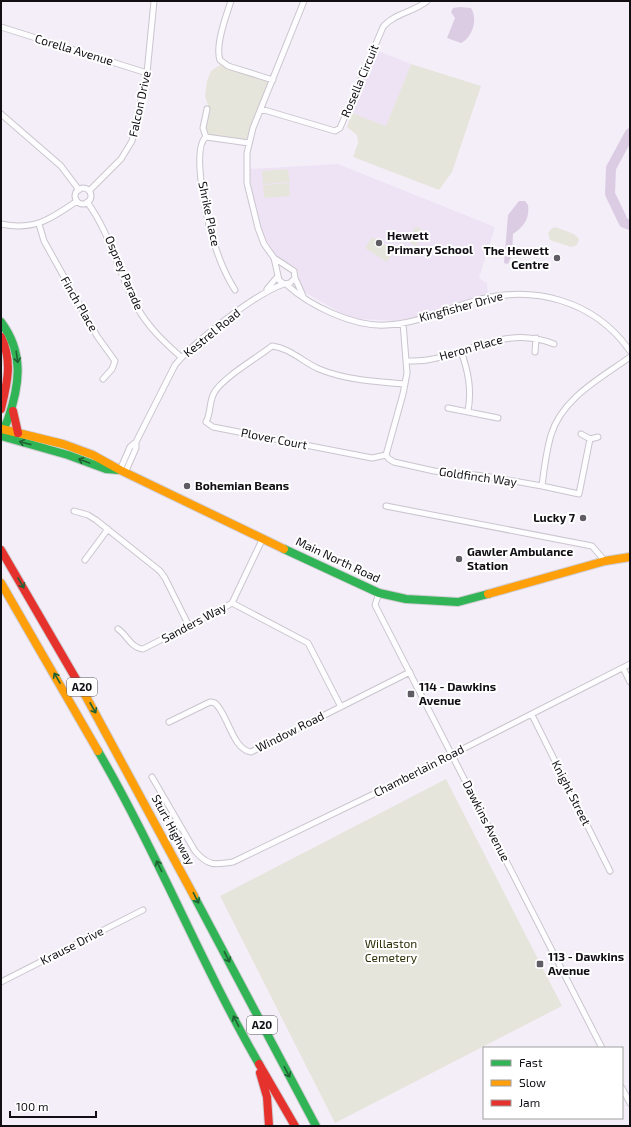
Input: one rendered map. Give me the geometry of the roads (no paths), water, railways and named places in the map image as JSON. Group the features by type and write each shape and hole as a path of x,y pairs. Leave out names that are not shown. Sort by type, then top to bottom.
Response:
{"main road":[{"path":"1,322 11,335 17,355 18,377 14,400 7,423 1,431"},
{"path":"1,337 7,351 9,366 1,409"},
{"path":"14,400 14,421 18,433"},
{"name":"Main North Road","path":"1,431 18,433 59,443 109,462 122,471 379,593 423,601 458,602 605,561 630,557"},
{"name":"Main North Road","path":"1,431 106,469 122,471"},
{"name":"Sturt Highway","path":"1,550 76,676 145,802 316,1126"},
{"name":"A20","path":"1,584 108,768 254,1055 295,1126"},
{"path":"1,592 25,624"},
{"path":"254,1055 267,1097 269,1126"}],"street":[{"name":"Falcon Drive","path":"89,191 121,159 130,147 147,73 154,1"},
{"path":"231,1 224,22 219,48 220,60 228,66 273,80"},
{"path":"295,278 285,284 279,280 274,258 264,244 258,228 250,198 246,171 249,143 304,1"},
{"name":"Rosella Circuit","path":"261,109 335,131 340,128 383,28 389,21 419,8 427,1"},
{"name":"Corella Avenue","path":"1,27 147,73"},
{"name":"Shrike Place","path":"207,109 203,128 206,137 202,142 199,158 204,197 212,237 227,276 235,290"},
{"path":"1,114 61,166 79,190"},
{"path":"206,137 249,143"},
{"path":"82,188 89,191 90,199 87,202 80,203 77,201 75,197 79,190 82,188"},
{"path":"1,224 22,226 39,224 54,217 77,201"},
{"name":"Osprey Parade","path":"87,202 104,227 131,295 144,318 160,338 181,357"},
{"name":"Finch Place","path":"39,224 44,241 97,336 115,361 112,368 103,379"},
{"path":"274,258 294,271 295,278 304,297"},
{"path":"278,275 282,268 290,267"},
{"name":"Kestrel Road","path":"122,471 130,446 136,442 175,365 181,357 263,293 278,275"},
{"name":"Kestrel Road","path":"263,293 285,284"},
{"name":"Kingfisher Drive","path":"285,284 327,311 346,319 385,326 403,323 486,298 517,294 536,294 573,304 594,316 618,335 630,351"},
{"path":"386,456 405,384 406,361 403,323"},
{"name":"Heron Place","path":"406,361 427,360 510,337 536,338 554,344"},
{"path":"535,352 536,338"},
{"name":"Plover Court","path":"386,456 372,458 209,425 206,422 210,414 211,401 217,388 272,346 279,347 319,369 362,380 405,384"},
{"path":"461,351 470,386 468,411"},
{"path":"542,486 551,435 563,412 573,399 630,357"},
{"path":"448,408 498,418"},
{"path":"581,434 590,439 598,436"},
{"name":"Goldfinch Way","path":"386,456 394,462 434,471 485,476 579,494 590,439"},
{"path":"386,506 592,546 605,561"},
{"path":"74,512 88,515 160,571 166,578 189,626"},
{"path":"85,560 108,530"},
{"name":"Sanders Way","path":"118,629 126,634 133,646 143,649 232,603 263,538"},
{"name":"Dawkins Avenue","path":"379,593 375,605 601,1047"},
{"path":"232,603 308,643 341,706"},
{"name":"Chamberlain Road","path":"152,777 195,851 204,861 220,864 233,862 297,832 451,753 532,715 630,664"},
{"path":"623,668 630,682"},
{"name":"Window Road","path":"169,722 210,702 215,703 237,742 243,749 251,752 410,672"},
{"name":"Knight Street","path":"532,715 610,871"},
{"name":"Krause Drive","path":"1,982 143,910"},
{"path":"623,1090 630,1104"}],"waterway":[{"path":"630,133 611,168 610,194 624,223 630,225"}],"place":[{"name":"Hewett Primary School","path":"379,243"},
{"name":"The Hewett Centre","path":"557,258"},
{"name":"Bohemian Beans","path":"187,486"},
{"name":"Lucky 7","path":"583,518"},
{"name":"Gawler Ambulance Station","path":"459,559"},
{"name":"114 - Dawkins Avenue","path":"411,694"},
{"name":"113 - Dawkins Avenue","path":"540,964"}],"park label":[{"name":"Willaston Cemetery","path":"391,951"}]}
